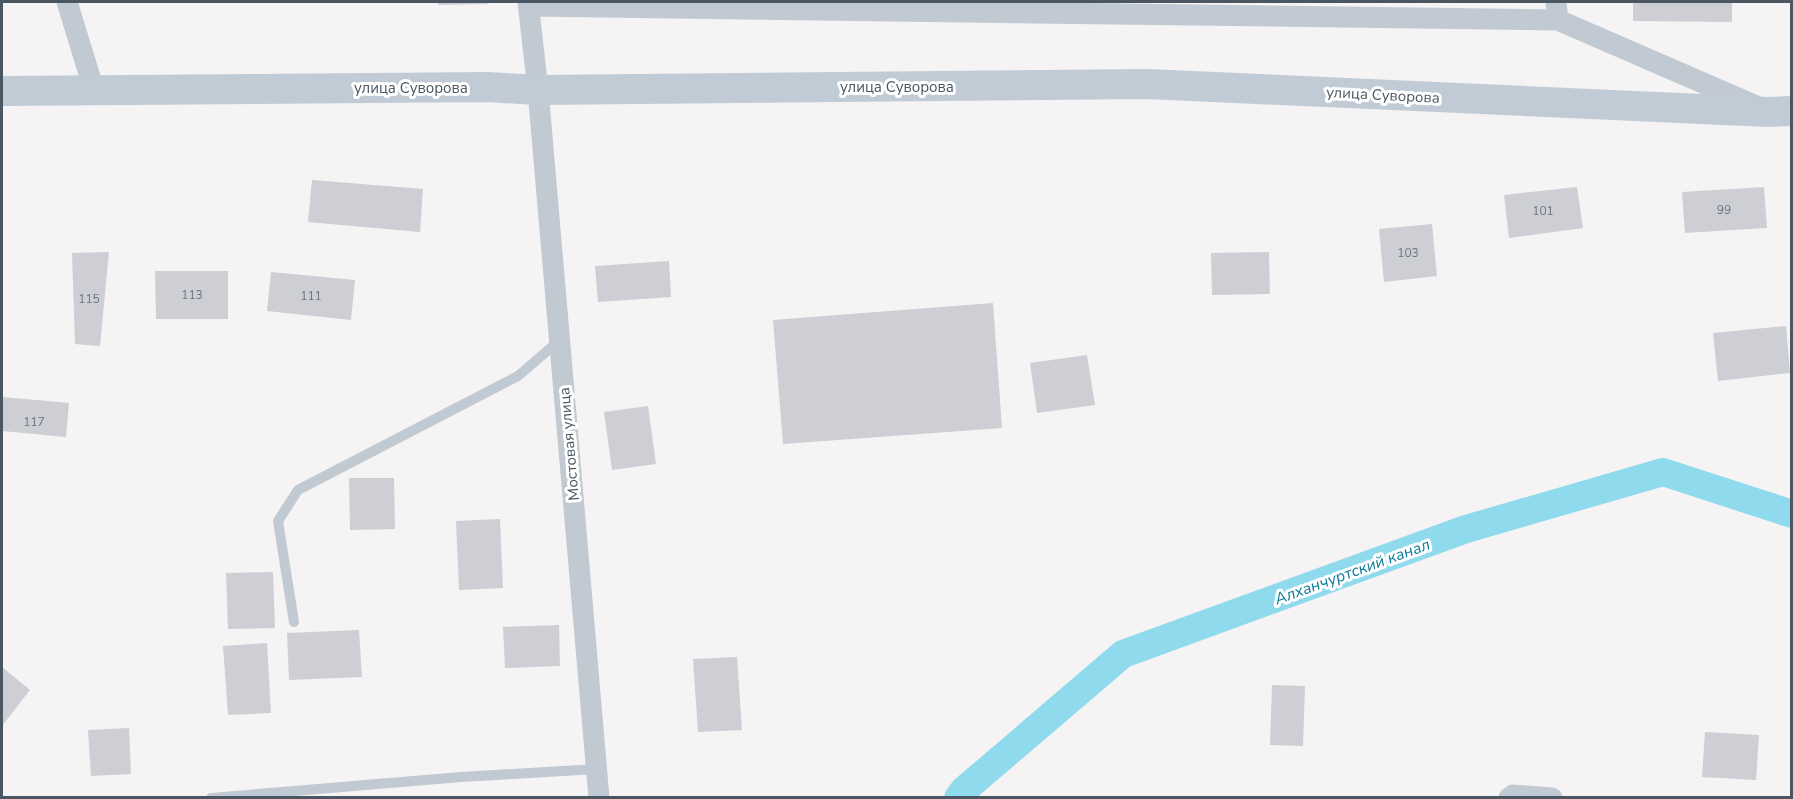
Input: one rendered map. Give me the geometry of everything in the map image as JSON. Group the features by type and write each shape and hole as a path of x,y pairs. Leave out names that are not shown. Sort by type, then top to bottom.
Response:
{"main road":[{"name":"улица Суворова","path":"2,91 487,87 538,90 1147,84 1780,111"}],"street":[{"path":"67,2 94,90"},
{"path":"529,4 1557,11 1780,111"},
{"name":"Мостовая улица","path":"529,4 599,798"},
{"path":"1509,798 1513,795 1552,798"}],"lane":[{"path":"294,622 278,521 298,490 518,376 560,340"},
{"path":"211,798 597,768"}],"building":[{"path":"438,2 487,2 488,4 438,5"},
{"path":"1633,2 1732,2 1732,22 1633,21"},
{"path":"312,180 423,189 420,232 308,222"},
{"path":"1577,187 1583,228 1509,238 1504,195"},
{"path":"1764,187 1767,228 1685,233 1682,192"},
{"path":"1432,224 1437,276 1384,282 1379,229"},
{"path":"109,252 100,346 75,344 72,253"},
{"path":"1269,252 1270,294 1212,295 1211,253"},
{"path":"669,261 671,297 598,302 595,266"},
{"path":"155,271 228,271 228,319 156,319"},
{"path":"271,272 355,280 351,320 267,311"},
{"path":"993,303 1002,428 783,444 773,320"},
{"path":"1786,326 1790,373 1718,381 1713,333"},
{"path":"1087,355 1095,405 1037,413 1030,363"},
{"path":"3,397 69,403 66,437 2,431"},
{"path":"648,406 656,464 612,470 604,412"},
{"path":"349,478 394,478 395,529 350,530"},
{"path":"500,519 503,588 459,590 456,521"},
{"path":"273,572 275,628 228,629 226,573"},
{"path":"559,625 560,666 505,668 503,627"},
{"path":"359,630 362,677 289,680 287,633"},
{"path":"267,643 271,713 228,715 223,646"},
{"path":"737,657 742,730 698,732 693,659"},
{"path":"2,667 30,690 2,726"},
{"path":"1272,685 1305,686 1303,746 1270,745"},
{"path":"129,728 131,774 91,776 88,730"},
{"path":"1705,732 1759,735 1756,780 1702,777"}],"waterway":[{"name":"Алханчуртский канал","path":"958,798 964,790 1123,654 1466,529 1663,472 1792,514"}]}
